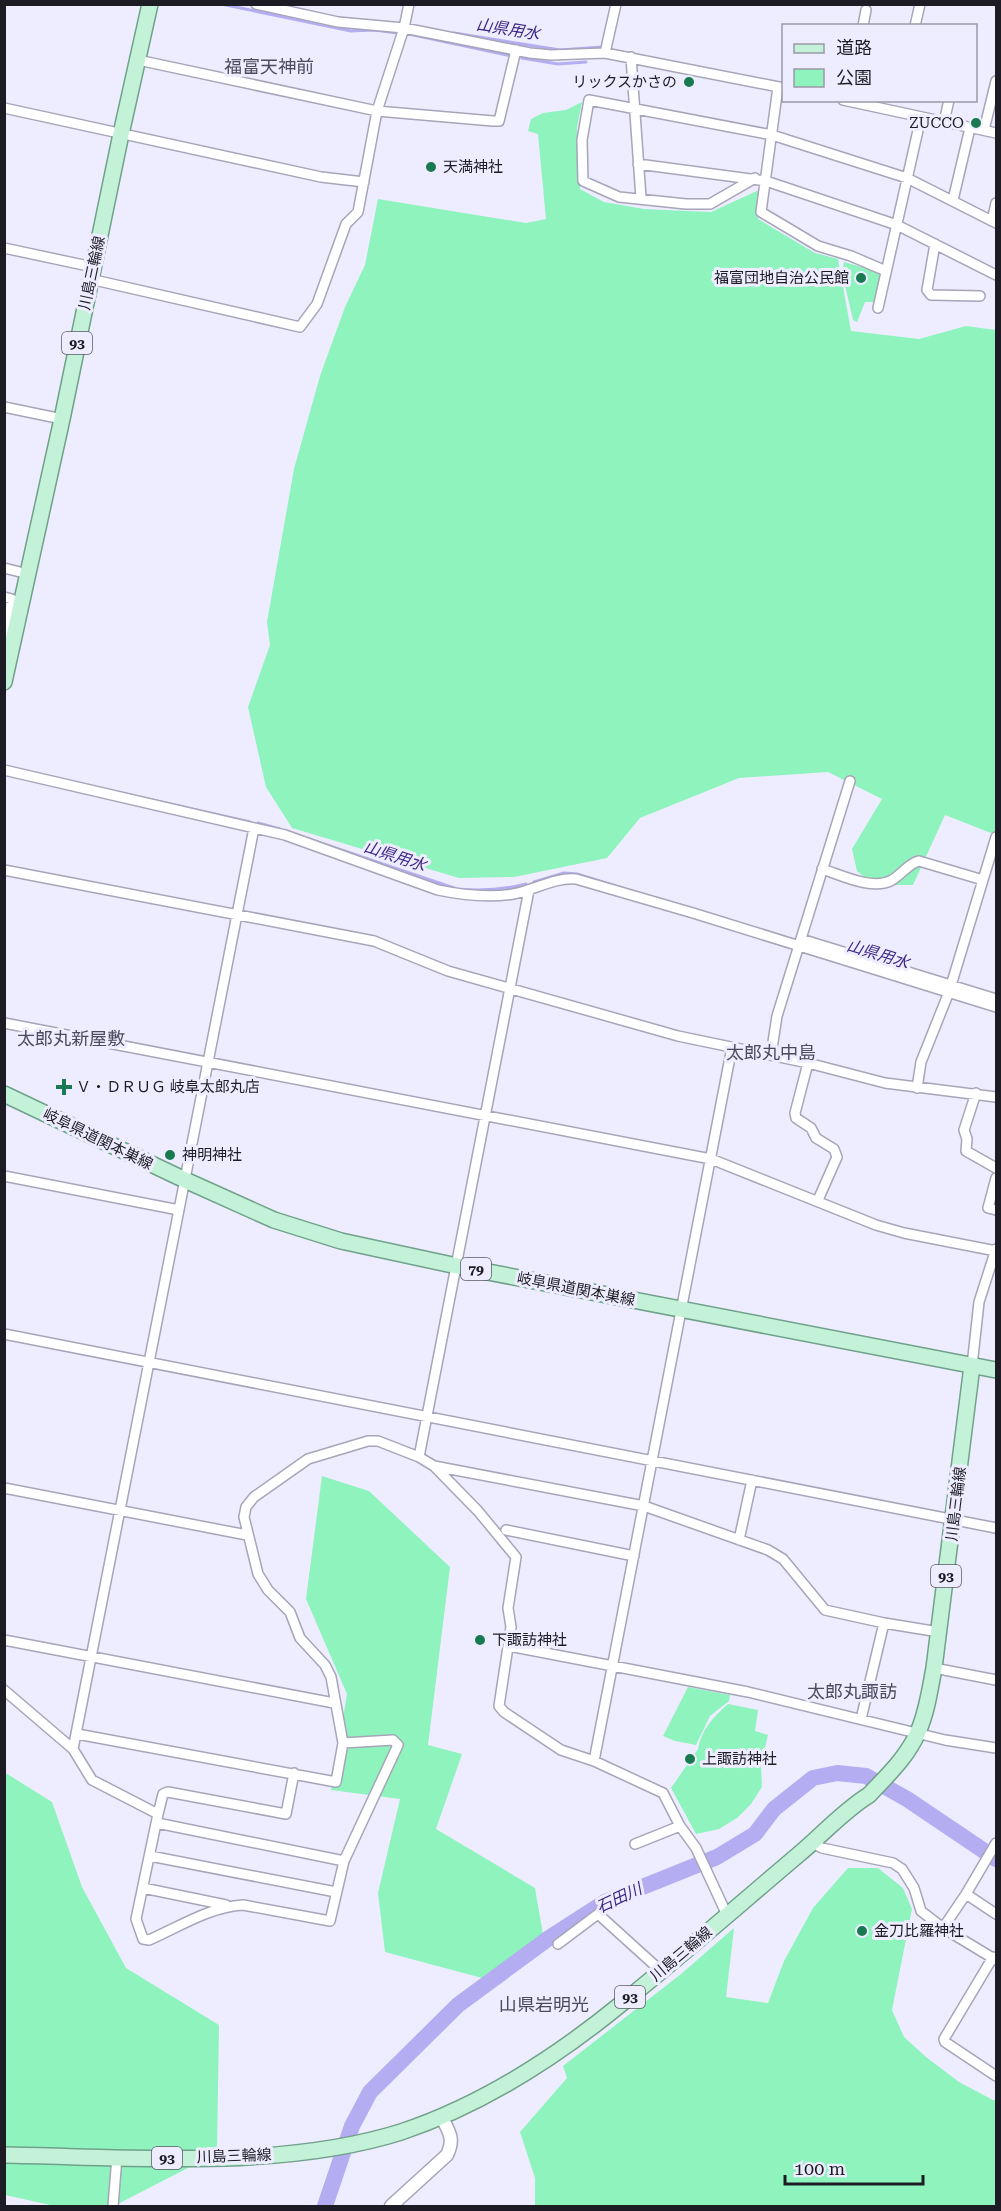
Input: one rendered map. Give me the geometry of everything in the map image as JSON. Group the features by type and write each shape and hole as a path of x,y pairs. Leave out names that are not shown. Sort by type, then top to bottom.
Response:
{"main road":[{"name":"川島三輪線","path":"4,682 150,4"},
{"name":"岐阜県道関本巣線","path":"4,1094 274,1220 341,1241 457,1266 996,1370"},
{"name":"川島三輪線","path":"4,2155 259,2156 357,2143 400,2132 441,2116 509,2083 541,2063 619,2006 869,1795 888,1775 918,1733 926,1710 934,1668 972,1366"}],"street":[{"path":"256,4 296,9 338,22 404,28 551,55 605,53 631,57 781,88 761,212 818,246 851,256 886,271"},
{"path":"4,248 300,327 317,304 346,224 358,212 377,111 404,28 409,4"},
{"path":"605,53 616,4"},
{"path":"915,24 920,4"},
{"path":"862,24 866,10"},
{"path":"138,60 377,111 499,121 516,50"},
{"path":"631,57 641,198"},
{"path":"984,130 996,81"},
{"path":"754,178 710,204 686,204 619,197 583,181 582,140 589,100 772,135 907,178 994,222 996,204"},
{"path":"850,102 996,133"},
{"path":"896,112 898,102"},
{"path":"944,122 949,102"},
{"path":"4,108 321,177 364,182"},
{"path":"878,308 921,117"},
{"path":"953,200 970,128"},
{"path":"638,164 766,181 897,225 996,276"},
{"path":"935,244 927,290 931,295 980,296"},
{"path":"4,407 62,419"},
{"path":"4,568 28,574"},
{"path":"4,597 12,599 4,635"},
{"path":"4,770 315,844 447,892 470,896 512,894 566,878 576,879 950,988 996,999"},
{"path":"771,1055 777,1016 850,781"},
{"path":"73,1749 235,915 254,828"},
{"path":"917,1088 921,1062 950,988 996,837"},
{"path":"822,869 880,884 890,882 914,862 919,861 983,880"},
{"path":"4,870 374,941 448,971 678,1036 808,1063 885,1083 996,1097"},
{"path":"419,1457 529,890"},
{"path":"950,988 996,1007"},
{"path":"4,1023 711,1159 876,1225 996,1250 979,1302 972,1366"},
{"path":"594,1761 732,1047"},
{"path":"808,1063 795,1113 796,1118 811,1128 816,1138 834,1149 837,1156 818,1200"},
{"path":"976,1093 964,1130 967,1139 966,1150 996,1168"},
{"path":"4,1176 179,1210"},
{"path":"996,1178 988,1208 996,1210"},
{"path":"4,1334 996,1528"},
{"path":"77,1734 336,1782 344,1743 334,1703 331,1677 326,1665 300,1638 290,1612 268,1590 258,1574 244,1517 246,1507 254,1497 308,1459 368,1441 378,1441 419,1457 434,1466 478,1511 516,1557 508,1608 511,1627 509,1646 499,1706 504,1712 561,1750 594,1761 663,1793 680,1826 696,1848 727,1915"},
{"path":"434,1466 644,1506 768,1550 783,1559 825,1610 939,1632"},
{"path":"740,1540 752,1480"},
{"path":"4,1488 247,1535"},
{"path":"506,1530 634,1556"},
{"path":"861,1719 884,1623"},
{"path":"4,1640 334,1703"},
{"path":"509,1646 748,1692 945,1740 996,1748"},
{"path":"934,1668 996,1680"},
{"path":"4,1690 73,1749 92,1780 157,1819 344,1861"},
{"path":"294,1773 286,1815 168,1792 163,1794 136,1919 143,1939 149,1940 215,1909 228,1906 243,1905 330,1921 344,1861 398,1745 393,1740 344,1743"},
{"path":"635,1844 680,1826"},
{"path":"812,1843 822,1848 893,1863 902,1869 914,1888 921,1911 943,1928 995,1959 944,2039 945,2042 996,2076"},
{"path":"943,1928 984,1866 996,1843"},
{"path":"150,1856 336,1892"},
{"path":"143,1888 228,1906"},
{"path":"966,1894 996,1914"},
{"path":"558,1944 598,1914 661,1971"},
{"path":"391,2206 447,2155 452,2145 451,2136 441,2116"},
{"path":"113,2206 117,2157"}],"green space":[{"path":"582,102 577,127 580,189 604,202 644,209 711,212 759,190 758,219 815,253 838,259 851,331 919,339 966,326 996,330 996,835 945,815 913,885 874,885 857,871 852,849 882,799 828,772 739,778 640,818 607,858 514,877 459,878 292,828 266,787 248,707 270,645 267,622 294,469 320,376 345,307 365,265 378,199 526,223 546,219 538,134 528,131 531,119 543,113 566,110"},
{"path":"844,262 882,273 876,302 865,302 857,322 853,320 842,272"},
{"path":"322,1476 369,1491 450,1567 428,1745 462,1754 436,1829 535,1888 544,1940 482,1978 385,1952 378,1893 400,1799 331,1790 347,1694 306,1599"},
{"path":"688,1687 730,1695 729,1701 710,1716 696,1745 663,1736"},
{"path":"728,1704 758,1710 755,1731 768,1735 761,1764 762,1787 751,1804 737,1818 719,1829 696,1834 671,1788 698,1749 709,1724"},
{"path":"4,1772 52,1802 82,1887 126,1968 219,2025 217,2153 114,2206 55,2206 5,2195"},
{"path":"848,1868 878,1868 903,1888 912,1909 892,2010 904,2037 959,2082 996,2100 996,2206 535,2206 535,2178 520,2132 567,2078 563,2066 681,1974 734,1928 726,1997 768,2003 784,1961 813,1908"}],"waterway":[{"name":"山県用水","path":"221,4 351,31 374,30 398,33"},
{"name":"山県用水","path":"454,33 560,50 602,47"},
{"path":"409,34 511,56"},
{"path":"522,58 558,64 586,62"},
{"name":"山県用水","path":"117,792 250,822"},
{"name":"山県用水","path":"258,823 280,829"},
{"name":"山県用水","path":"297,835 457,889 509,888 526,884"},
{"name":"山県用水","path":"534,882 564,873 577,874 625,889"},
{"name":"石田川","path":"325,2206 352,2126 370,2092 458,2005 549,1938 605,1902 717,1857 755,1834 774,1809 813,1778 837,1773 866,1776 907,1799 996,1859"}],"place":[{"name":"リックスかさの","path":"689,82"},
{"name":"ZUCCO","path":"976,123"},
{"name":"天満神社","path":"431,167"},
{"name":"福富団地自治公民館","path":"861,278"},
{"name":"Ｖ・ＤＲＵＧ 岐阜太郎丸店","path":"64,1087"},
{"name":"神明神社","path":"170,1155"},
{"name":"下諏訪神社","path":"480,1640"},
{"name":"上諏訪神社","path":"690,1759"},
{"name":"金刀比羅神社","path":"862,1931"}],"district":[{"name":"福富天神前","path":"269,66"},
{"name":"太郎丸新屋敷","path":"71,1038"},
{"name":"太郎丸中島","path":"771,1052"},
{"name":"太郎丸諏訪","path":"852,1691"},
{"name":"山県岩明光","path":"544,2004"}]}
